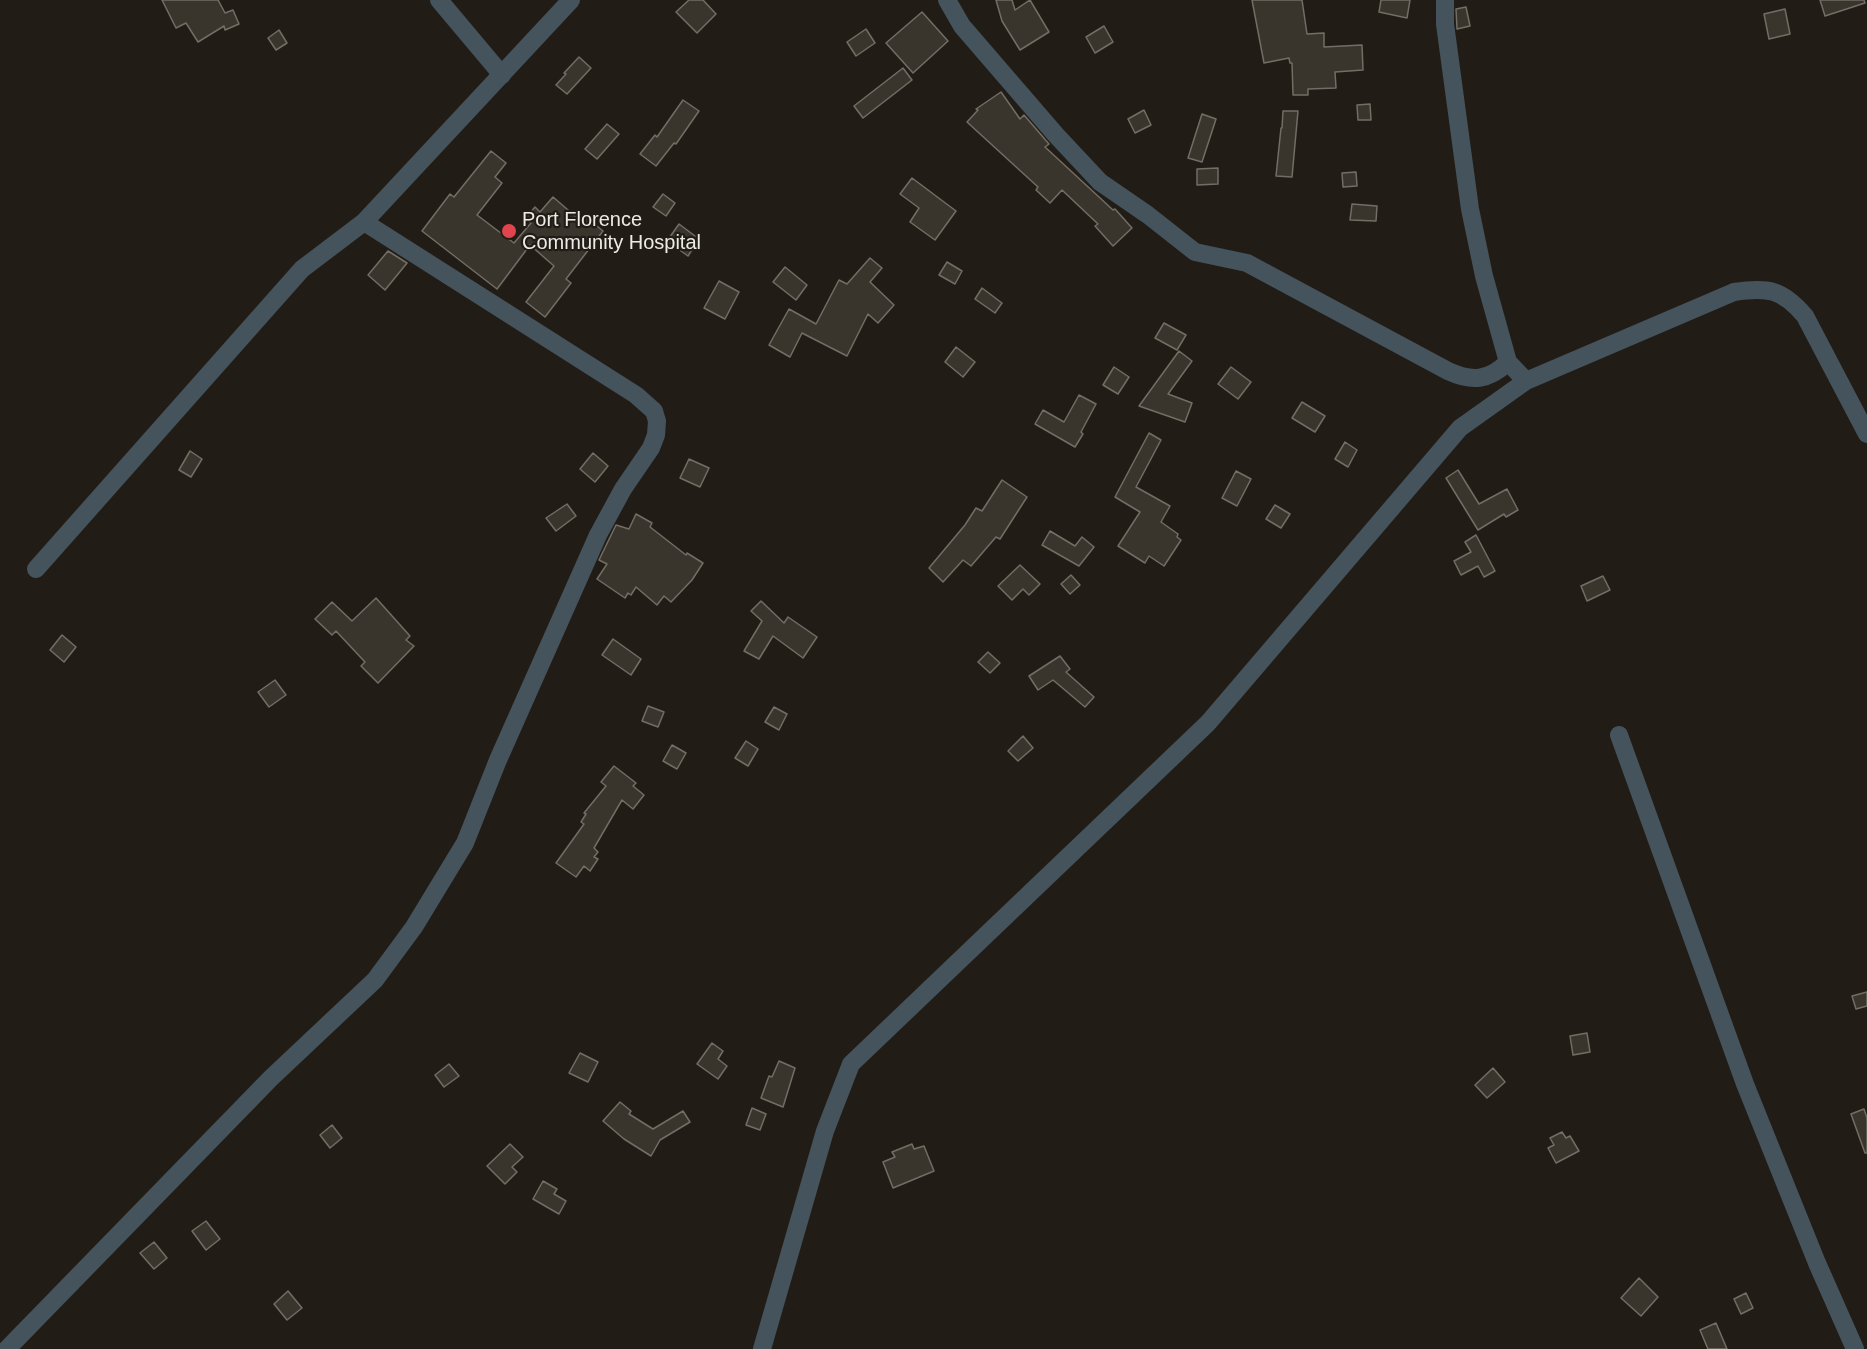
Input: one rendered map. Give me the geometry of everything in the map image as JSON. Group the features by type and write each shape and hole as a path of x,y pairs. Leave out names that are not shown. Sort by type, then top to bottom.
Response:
{"street":[{"path":"439,0 502,75"},
{"path":"36,568 302,269 364,222 571,0"},
{"path":"947,0 962,26 1056,135 1100,182 1148,215 1195,252 1247,263 1462,377 1474,379 1486,377 1508,362"},
{"path":"1445,0 1445,24 1470,208 1484,276 1508,362 1526,381"},
{"path":"7,1349 271,1078 375,980 414,927 465,843 498,760 597,535 623,489 651,448 656,435 657,421 654,411 636,395 364,222"},
{"path":"762,1349 825,1131 851,1064 1208,723 1460,428 1526,381 1734,292 1755,289 1773,292 1791,300 1805,316 1867,434"},
{"path":"1619,735 1745,1084 1817,1263 1856,1349"}],"building":[{"path":"162,0 218,0 225,13 233,10 239,24 225,30 224,26 198,42 186,23 176,28"},
{"path":"689,0 703,0 716,14 697,33 676,12"},
{"path":"996,0 1012,0 1015,10 1030,0 1049,32 1020,50 1002,21"},
{"path":"1252,0 1302,0 1307,34 1324,33 1324,47 1362,45 1363,70 1335,72 1336,88 1308,89 1308,95 1293,95 1292,63 1289,58 1264,63"},
{"path":"1381,0 1410,0 1407,18 1379,12"},
{"path":"1820,0 1864,0 1865,3 1825,16"},
{"path":"1466,7 1470,26 1457,29 1456,9"},
{"path":"1785,9 1790,34 1769,39 1764,14"},
{"path":"922,12 948,41 913,73 886,43"},
{"path":"1104,26 1113,42 1095,53 1086,37"},
{"path":"866,29 875,43 856,56 847,42"},
{"path":"279,30 287,43 276,50 268,38"},
{"path":"579,57 591,68 567,94 556,85"},
{"path":"903,68 912,80 863,118 854,106"},
{"path":"1001,92 1020,119 1024,115 1049,144 1045,147 1113,210 1115,209 1132,228 1113,246 1095,226 1098,224 1062,190 1050,203 1036,190 1038,187 967,122 978,110 976,109"},
{"path":"683,100 699,111 676,144 674,143 656,166 640,154 655,135 657,137"},
{"path":"1370,104 1371,120 1358,120 1357,105"},
{"path":"1144,110 1151,125 1135,133 1128,119"},
{"path":"1283,111 1298,111 1292,177 1276,176"},
{"path":"1202,114 1216,119 1202,162 1188,158"},
{"path":"607,124 619,134 597,159 585,149"},
{"path":"491,151 506,163 495,177 502,183 477,215 514,243 531,223 525,219 535,207 540,212 553,197 582,222 586,217 603,231 566,279 571,283 545,317 526,302 554,266 530,245 497,289 422,231 450,194 454,197"},
{"path":"1218,168 1218,184 1197,185 1197,169"},
{"path":"1356,172 1357,186 1343,187 1342,173"},
{"path":"912,178 956,211 935,240 910,222 919,208 900,194"},
{"path":"663,194 675,203 666,216 653,207"},
{"path":"1352,204 1377,206 1376,221 1350,220"},
{"path":"679,224 699,239 688,256 667,241"},
{"path":"388,251 407,263 385,290 368,275"},
{"path":"870,258 882,268 870,282 894,305 878,323 868,314 847,356 802,333 790,357 769,345 789,309 816,324 839,280 847,284"},
{"path":"947,262 962,271 955,284 939,275"},
{"path":"785,267 807,285 796,300 773,282"},
{"path":"719,281 739,292 725,319 704,308"},
{"path":"982,288 1002,303 995,313 975,299"},
{"path":"1164,323 1186,335 1177,350 1155,338"},
{"path":"956,347 975,362 963,377 945,362"},
{"path":"1179,351 1192,361 1168,394 1192,403 1185,422 1139,406"},
{"path":"1114,367 1129,377 1118,394 1103,385"},
{"path":"1231,367 1251,382 1238,399 1218,384"},
{"path":"1079,395 1096,404 1075,447 1035,424 1043,410 1064,422"},
{"path":"1302,402 1325,416 1315,432 1292,418"},
{"path":"1149,433 1161,440 1136,487 1170,506 1161,522 1178,534 1177,537 1181,540 1164,566 1149,556 1145,563 1118,546 1140,512 1115,497"},
{"path":"1345,442 1357,450 1348,467 1335,459"},
{"path":"190,451 202,459 191,477 179,470"},
{"path":"593,453 608,466 595,482 580,469"},
{"path":"689,459 709,468 700,487 680,478"},
{"path":"1458,470 1479,504 1507,489 1518,510 1506,517 1504,514 1478,530 1446,478"},
{"path":"1236,471 1251,479 1237,506 1222,498"},
{"path":"1002,480 1027,497 1000,539 996,537 971,566 963,560 943,582 929,568 965,525 976,508 982,511"},
{"path":"567,504 576,516 556,531 546,518"},
{"path":"1275,505 1290,514 1281,528 1266,519"},
{"path":"636,514 652,523 650,527 686,555 687,553 703,563 692,580 671,602 664,596 657,605 636,587 631,595 628,593 625,598 597,579 607,564 599,560 616,525 629,529"},
{"path":"1050,531 1075,546 1082,537 1094,547 1079,566 1042,545"},
{"path":"1476,535 1495,571 1484,577 1478,566 1461,575 1454,561 1471,552 1465,542"},
{"path":"1020,565 1040,584 1029,595 1023,589 1012,600 998,586"},
{"path":"1071,575 1080,585 1070,594 1061,584"},
{"path":"1603,576 1610,590 1587,601 1581,586"},
{"path":"376,598 410,636 406,640 414,646 378,683 361,666 365,662 336,631 332,635 315,619 332,602 352,621"},
{"path":"761,601 784,623 788,617 817,637 803,658 773,636 759,659 744,651 762,621 751,611"},
{"path":"62,635 76,647 64,662 50,650"},
{"path":"613,639 641,659 631,675 602,655"},
{"path":"988,652 1000,663 990,673 978,662"},
{"path":"1060,656 1070,669 1066,672 1094,697 1085,707 1053,680 1038,690 1029,676"},
{"path":"275,680 286,695 269,707 258,692"},
{"path":"648,706 664,712 658,727 642,721"},
{"path":"774,707 787,714 779,730 765,722"},
{"path":"1023,736 1033,748 1018,761 1008,751"},
{"path":"746,741 758,749 748,766 735,758"},
{"path":"672,745 686,753 677,769 663,761"},
{"path":"614,766 636,783 633,786 644,795 633,809 622,800 594,848 598,852 594,857 598,859 590,871 584,866 576,877 556,863 584,824 581,822 586,814 584,813 606,786 601,782"},
{"path":"1867,992 1867,1006 1856,1009 1852,996"},
{"path":"1587,1033 1590,1052 1573,1055 1570,1036"},
{"path":"712,1043 723,1051 718,1059 727,1066 718,1079 697,1064"},
{"path":"580,1053 598,1062 588,1082 569,1073"},
{"path":"779,1061 795,1068 783,1107 761,1098 769,1076 772,1077"},
{"path":"449,1064 459,1076 444,1087 435,1075"},
{"path":"1493,1068 1505,1082 1487,1098 1475,1085"},
{"path":"620,1102 631,1111 629,1114 653,1129 683,1111 690,1122 660,1140 651,1156 624,1139 603,1121"},
{"path":"752,1108 766,1114 760,1130 746,1125"},
{"path":"1864,1109 1867,1118 1867,1153 1865,1153 1851,1114"},
{"path":"332,1125 342,1138 330,1148 320,1135"},
{"path":"1562,1132 1566,1138 1570,1136 1579,1151 1556,1163 1548,1148 1554,1145 1550,1138"},
{"path":"510,1144 523,1157 512,1167 517,1172 505,1184 487,1166"},
{"path":"912,1144 914,1149 924,1146 934,1171 893,1188 883,1162 895,1157 892,1152"},
{"path":"543,1181 557,1189 554,1194 566,1201 559,1214 533,1199"},
{"path":"206,1221 220,1239 206,1250 192,1231"},
{"path":"154,1242 167,1258 154,1269 140,1253"},
{"path":"1639,1278 1658,1297 1641,1316 1621,1298"},
{"path":"288,1291 302,1308 287,1320 274,1304"},
{"path":"1746,1293 1753,1308 1741,1314 1734,1299"},
{"path":"1716,1323 1727,1349 1708,1349 1700,1330"}],"place":[{"name":"Port Florence Community Hospital","path":"509,231"}]}
